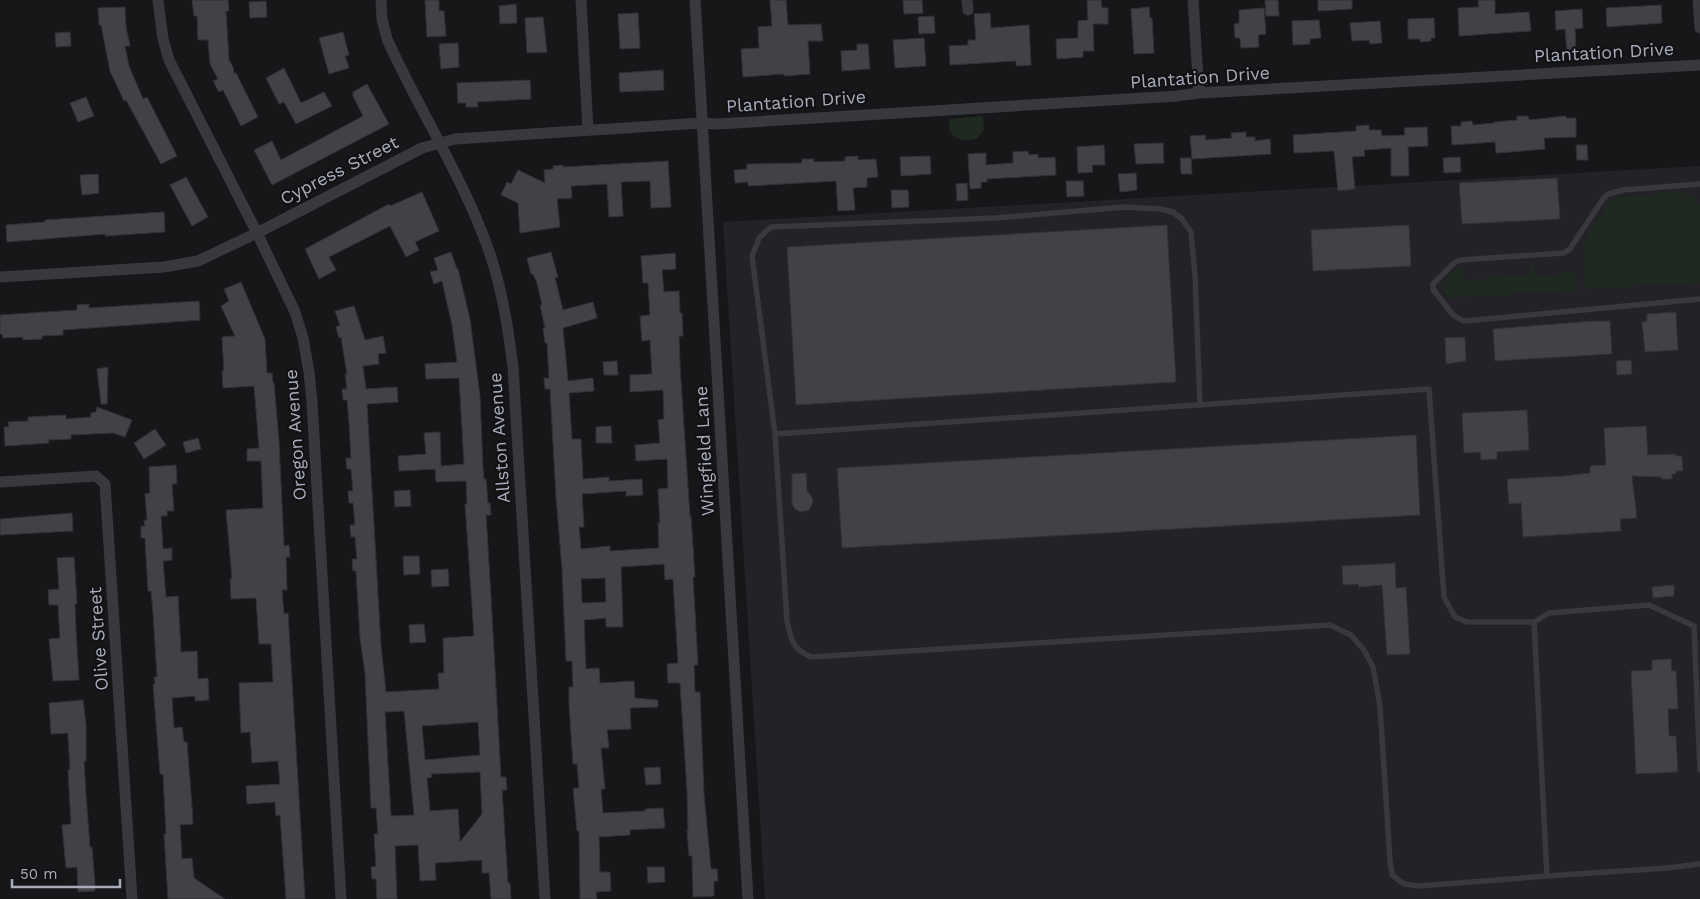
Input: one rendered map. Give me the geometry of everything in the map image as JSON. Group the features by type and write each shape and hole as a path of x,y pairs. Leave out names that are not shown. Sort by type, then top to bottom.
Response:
{"street":[{"name":"Oregon Avenue","path":"158,0 163,40 169,60 257,233 295,312 303,338 309,372 341,899"},
{"name":"Allston Avenue","path":"381,0 382,20 387,39 480,225 498,280 506,318 513,367 545,899"},
{"path":"581,0 588,130"},
{"name":"Wingfield Lane","path":"695,0 748,899"},
{"path":"1193,0 1199,93"},
{"path":"1698,0 1700,28"},
{"name":"Plantation Drive","path":"702,123 718,124 1199,93 1700,65"},
{"name":"Cypress Street","path":"0,278 181,265 207,257 257,233 422,148 455,139 702,123"},
{"name":"Olive Street","path":"0,482 96,476 105,484 132,899"}],"lane":[{"path":"1700,184 1623,190 1608,194 1569,250 1562,253 1460,260 1454,263 1433,284 1433,289 1454,315 1464,321 1700,299"},
{"path":"1200,405 1195,276 1191,232 1182,219 1173,212 1160,209 1124,207 996,218 771,227 759,238 752,256 774,434 787,621 791,641 800,652 811,657 1330,626 1351,635 1364,650 1374,673 1380,706 1390,861 1392,875 1404,884 1419,886 1700,864"},
{"path":"774,434 1429,389 1444,597 1455,617 1467,622 1534,622 1549,613 1649,605 1694,626 1700,770"},
{"path":"1534,622 1548,876"}],"shaded area":[{"path":"983,116 984,129 978,138 966,140 952,135 949,125 950,119"},
{"path":"1700,166 1700,899 765,899 723,222"},
{"path":"1673,192 1689,195 1700,207 1700,282 1585,289 1584,244 1589,232 1609,203 1620,197"},
{"path":"1535,264 1536,275 1576,273 1577,290 1449,298 1439,287 1460,267 1463,269 1464,280 1531,275 1530,265"}],"building":[{"path":"192,0 228,0 229,11 226,11 229,60 258,117 241,126 223,90 219,92 213,81 218,79 210,64 208,40 198,40 197,16 194,16"},
{"path":"425,0 439,0 439,11 444,11 446,36 427,37"},
{"path":"770,0 786,0 788,25 821,24 823,41 808,41 810,74 743,77 741,49 759,48 758,27 772,26"},
{"path":"903,0 922,0 923,13 904,14"},
{"path":"1087,0 1101,0 1102,8 1108,8 1108,24 1093,24 1094,51 1083,51 1083,57 1057,59 1056,39 1078,38 1078,21 1088,20"},
{"path":"1265,0 1278,0 1279,16 1266,16"},
{"path":"1318,0 1352,0 1352,9 1318,11"},
{"path":"1478,0 1495,0 1495,14 1529,12 1531,31 1459,36 1458,8 1479,7"},
{"path":"266,1 267,17 250,18 249,2"},
{"path":"516,4 517,23 500,24 499,6"},
{"path":"1661,5 1662,23 1607,27 1606,8"},
{"path":"125,7 126,27 130,46 125,46 129,66 143,99 147,97 177,156 161,164 126,100 124,101 110,71 101,25 99,25 98,8"},
{"path":"1149,7 1150,18 1152,18 1154,53 1134,54 1131,9"},
{"path":"1264,8 1266,34 1258,35 1259,47 1241,48 1240,38 1235,38 1234,24 1239,23 1239,10"},
{"path":"1582,9 1583,28 1575,29 1576,51 1567,52 1565,29 1556,30 1555,11"},
{"path":"638,13 640,48 620,49 618,14"},
{"path":"990,13 991,28 1029,25 1031,65 1016,66 1016,61 950,65 949,46 968,45 968,40 976,40 974,14"},
{"path":"934,16 935,33 919,34 918,17"},
{"path":"543,17 547,52 527,53 525,18"},
{"path":"1434,18 1435,38 1431,38 1431,41 1420,42 1420,39 1408,39 1408,19"},
{"path":"1319,20 1321,38 1310,39 1310,44 1293,45 1292,21"},
{"path":"1380,21 1382,43 1370,44 1369,40 1352,41 1350,23"},
{"path":"70,32 71,46 56,47 55,33"},
{"path":"343,32 349,55 345,56 349,68 329,74 319,38"},
{"path":"924,38 926,66 895,68 893,40"},
{"path":"458,43 459,67 441,69 439,44"},
{"path":"857,44 868,44 870,69 842,71 841,51 857,50"},
{"path":"284,68 301,103 324,92 332,106 296,124 284,102 279,104 266,78"},
{"path":"663,70 664,90 620,92 619,73"},
{"path":"530,80 531,99 477,102 478,107 466,107 466,103 458,103 457,83"},
{"path":"367,84 389,124 272,185 254,150 272,141 281,160 363,116 353,96 353,92"},
{"path":"86,97 94,116 78,122 70,103"},
{"path":"1517,116 1528,116 1529,120 1566,116 1566,118 1576,118 1576,137 1544,138 1545,149 1496,153 1495,142 1452,145 1451,126 1461,126 1461,122 1472,121 1473,125 1517,120"},
{"path":"1369,125 1369,130 1381,130 1382,136 1405,135 1404,128 1427,127 1428,146 1408,147 1409,176 1391,176 1391,148 1364,150 1365,156 1352,157 1355,189 1338,191 1334,151 1294,153 1293,135 1356,131 1356,126"},
{"path":"1246,132 1246,137 1255,137 1255,141 1270,139 1271,154 1192,159 1190,136 1205,135 1206,140 1232,138 1231,133"},
{"path":"1163,143 1164,163 1136,164 1134,144"},
{"path":"1104,145 1105,165 1092,165 1093,172 1078,173 1077,147"},
{"path":"1576,145 1587,145 1588,160 1577,160"},
{"path":"1028,151 1029,155 1038,154 1038,158 1055,157 1056,175 987,179 987,182 981,182 981,188 970,189 968,154 986,153 986,165 1013,163 1013,152"},
{"path":"858,156 858,160 876,159 878,177 867,178 867,187 853,188 855,210 838,211 836,181 748,186 748,182 735,183 734,170 747,169 747,164 802,163 802,159 814,159 814,162 845,161 845,157"},
{"path":"930,156 931,174 901,176 900,157"},
{"path":"1460,157 1461,172 1444,173 1443,158"},
{"path":"1180,158 1191,158 1192,174 1181,174"},
{"path":"668,161 671,207 651,208 650,181 621,182 623,216 609,217 607,184 571,186 572,198 557,199 560,227 520,233 518,203 501,195 507,182 511,184 518,170 545,183 544,170 553,169 553,166"},
{"path":"1136,173 1137,190 1120,192 1118,174"},
{"path":"98,174 99,193 82,195 80,175"},
{"path":"186,177 208,217 192,226 170,185"},
{"path":"1557,178 1560,219 1462,224 1459,183"},
{"path":"1066,181 1083,181 1084,196 1067,197"},
{"path":"967,183 968,200 957,201 956,184"},
{"path":"891,190 908,190 909,207 892,208"},
{"path":"422,192 439,231 415,242 419,250 406,257 390,226 329,257 336,270 319,279 305,249 389,204 390,206"},
{"path":"164,212 165,232 105,236 105,234 7,242 6,225 45,222 45,220"},
{"path":"1167,225 1176,382 796,405 787,247"},
{"path":"1409,225 1411,266 1313,271 1311,230"},
{"path":"451,252 458,269 470,319 480,396 484,479 486,479 491,515 486,515 501,777 506,777 507,790 502,790 508,883 510,883 511,899 491,899 489,873 482,873 482,860 435,863 436,880 420,881 418,845 395,846 397,899 377,899 376,879 372,879 371,867 376,866 374,834 378,834 376,808 371,808 365,673 360,638 356,571 353,571 352,559 357,559 355,537 351,537 350,525 355,525 353,503 349,503 348,491 353,491 351,469 347,469 346,458 351,458 349,423 347,400 343,400 342,389 347,389 345,374 347,374 341,337 339,338 336,327 340,325 335,311 354,306 365,340 383,336 386,353 378,354 379,364 363,366 366,389 397,387 398,402 367,404 381,646 386,692 439,689 438,673 444,673 443,638 474,636 465,504 467,504 466,481 436,482 435,469 399,471 398,456 426,454 424,433 440,432 441,466 464,464 459,378 426,379 425,364 457,362 452,325 442,281 434,284 430,272 438,270 434,258","holes":["404,711 414,815 391,816 385,712","478,722 480,755 425,760 422,726","480,772 482,814 460,842 458,809 430,811 427,778 432,777 431,774"]},
{"path":"551,252 558,277 555,278 563,310 593,302 597,318 563,328 568,381 593,378 594,391 569,393 572,439 581,439 583,479 609,477 609,481 642,479 643,495 626,496 626,491 582,494 584,527 579,527 581,549 610,546 610,551 659,548 658,489 668,488 667,459 636,461 635,445 660,443 658,420 664,419 663,390 630,392 630,375 652,374 650,340 642,341 640,316 650,315 648,283 643,283 641,256 675,253 676,269 662,270 664,292 679,291 680,313 682,313 683,336 679,336 680,365 695,577 693,577 698,665 694,665 695,692 700,692 704,794 711,869 717,869 718,881 714,881 714,896 693,897 692,856 689,856 687,830 687,791 680,683 668,683 667,664 678,663 673,579 665,580 664,564 621,567 623,627 606,627 606,618 584,620 586,669 599,668 600,683 634,681 635,698 658,700 658,707 630,708 631,729 607,730 609,748 601,748 605,789 601,789 603,813 663,808 665,828 630,830 630,835 599,837 600,872 610,872 611,891 596,892 597,899 580,899 579,831 577,831 573,788 579,788 577,764 573,764 569,704 569,687 573,687 572,661 566,661 550,389 545,389 544,378 549,378 547,343 545,343 543,328 545,328 540,305 542,305 537,283 533,274 531,274 527,258","holes":["605,578 606,602 582,603 581,579"]},
{"path":"241,282 265,339 267,373 272,373 274,383 284,546 289,545 290,557 286,557 287,590 282,590 284,614 288,613 305,899 286,899 280,815 276,816 275,802 247,804 246,786 280,784 278,761 252,763 250,732 241,733 239,683 273,682 271,644 259,644 256,598 231,599 230,579 232,579 226,510 263,508 261,461 247,461 247,449 259,448 254,386 223,388 222,337 235,336 221,306 229,301 224,289"},
{"path":"199,301 200,320 63,330 63,335 42,336 42,339 23,340 23,337 3,338 2,334 0,334 0,315 77,310 77,305 89,304 89,308"},
{"path":"1676,312 1678,350 1645,352 1642,322 1647,321 1647,314"},
{"path":"1610,321 1612,354 1495,361 1493,329"},
{"path":"1465,337 1466,361 1446,364 1445,338"},
{"path":"1631,360 1632,374 1617,375 1616,361"},
{"path":"617,361 618,375 604,375 603,362"},
{"path":"108,367 107,404 101,404 97,369"},
{"path":"97,407 132,420 125,437 113,433 71,435 71,439 48,440 49,443 5,446 4,427 9,427 8,422 28,421 28,417 66,415 66,419 91,417 91,413 96,412"},
{"path":"1527,410 1529,450 1497,452 1497,459 1481,460 1480,452 1464,453 1462,413"},
{"path":"611,426 612,443 596,443 596,427"},
{"path":"1646,426 1648,455 1676,454 1676,456 1682,456 1683,471 1676,471 1676,474 1672,474 1672,479 1632,476 1637,518 1620,519 1621,531 1523,537 1521,503 1509,504 1507,479 1590,473 1590,466 1606,465 1604,428"},
{"path":"155,429 166,445 144,459 134,443"},
{"path":"1416,435 1420,515 842,548 837,468"},
{"path":"198,438 201,449 186,453 183,442"},
{"path":"176,465 177,484 172,484 174,511 167,511 167,516 161,516 163,549 172,548 172,560 163,561 166,597 178,596 181,652 197,651 198,679 208,678 209,700 195,701 195,696 172,698 174,728 182,727 184,742 187,742 192,806 193,824 180,825 182,859 192,858 194,878 225,899 168,899 163,774 160,774 153,684 155,684 154,677 157,677 153,613 151,591 148,591 145,538 141,538 141,526 145,526 144,520 147,520 145,494 150,493 149,467"},
{"path":"806,473 807,491 812,497 813,502 809,510 801,512 795,509 792,504 792,474"},
{"path":"410,490 411,506 395,507 394,491"},
{"path":"72,513 73,531 0,535 0,519"},
{"path":"403,556 419,556 420,574 404,575"},
{"path":"74,557 79,680 53,681 49,639 60,638 58,605 49,605 48,590 59,589 57,558"},
{"path":"1395,563 1396,588 1406,587 1410,654 1387,655 1382,585 1359,587 1358,584 1343,585 1342,566"},
{"path":"448,569 449,586 432,587 431,570"},
{"path":"1674,585 1674,596 1653,598 1652,587"},
{"path":"424,624 426,642 410,643 409,625"},
{"path":"1671,659 1672,671 1676,671 1678,709 1668,709 1669,736 1676,736 1678,772 1636,774 1631,671 1652,670 1652,660"},
{"path":"83,700 86,724 86,761 84,761 86,795 95,891 78,892 77,867 66,868 62,825 71,824 68,733 51,734 49,703"},
{"path":"660,767 661,784 646,785 644,768"},
{"path":"647,867 664,867 665,882 648,883"}]}
